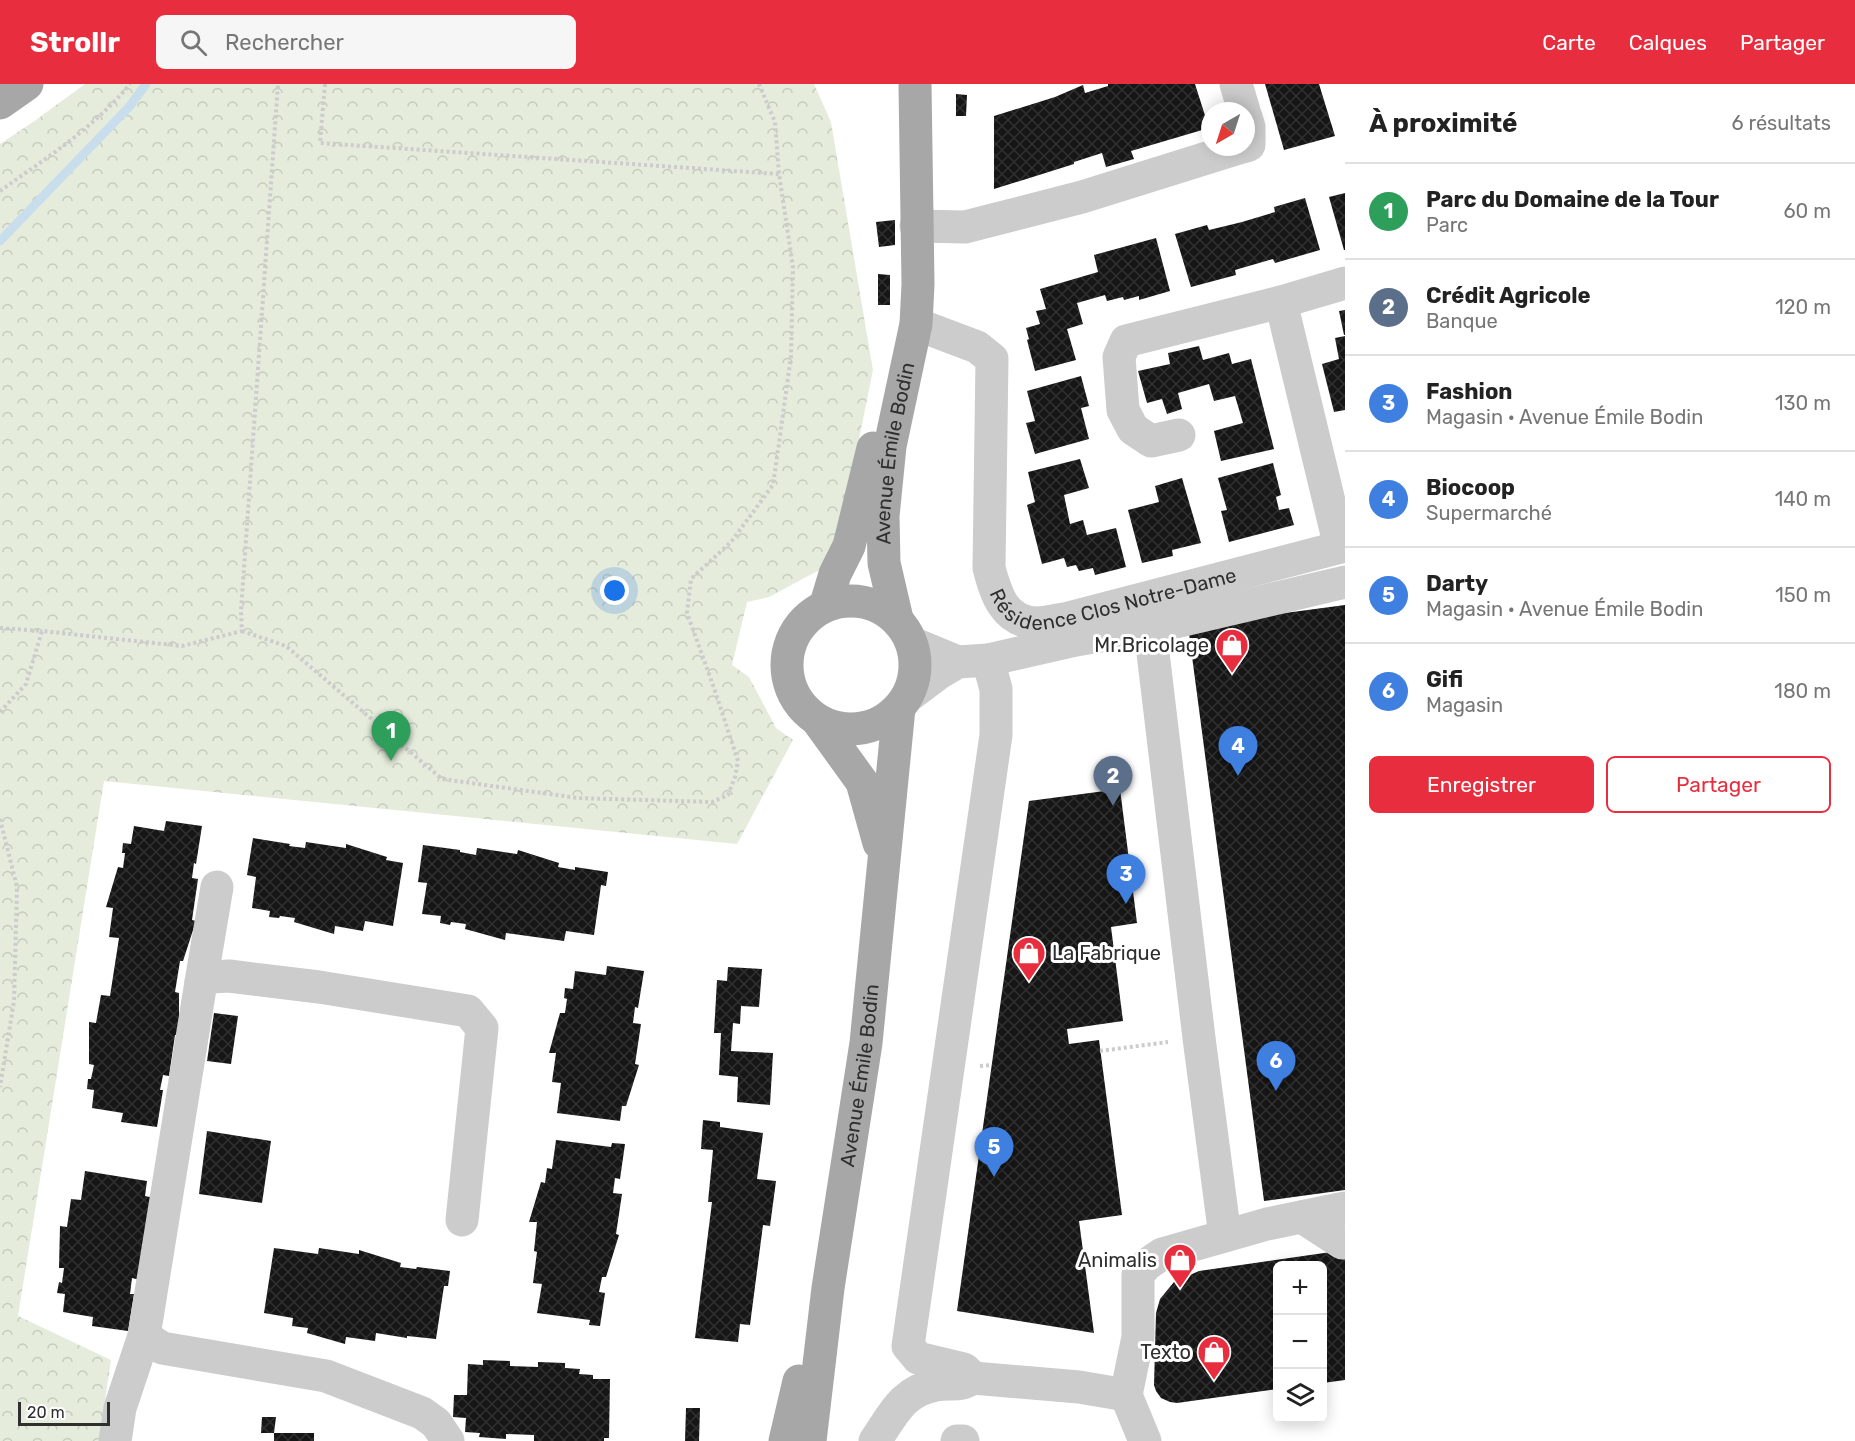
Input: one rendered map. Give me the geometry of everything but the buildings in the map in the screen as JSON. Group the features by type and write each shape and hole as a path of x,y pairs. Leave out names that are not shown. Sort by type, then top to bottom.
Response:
{"main road":[{"path":"0,104 27,84"},
{"name":"Avenue Émile Bodin","path":"904,632 884,563 884,516 890,446 916,324 918,284 915,84"},
{"name":"Avenue Émile Bodin","path":"826,604 835,574 849,546 885,399 916,324"},
{"path":"841,600 864,602 885,610 904,632 915,662 914,680 903,702 882,722 861,729 839,728 818,721 801,707 789,685 786,661 791,638 806,618 826,604 841,600"},
{"name":"Avenue Émile Bodin","path":"810,1441 828,1288 866,1043 903,702"},
{"name":"Avenue Émile Bodin","path":"818,721 862,782 885,862"},
{"name":"Avenue Émile Bodin","path":"785,1441 796,1388 828,1288"}],"street":[{"path":"1236,84 1241,102"},
{"path":"916,226 965,227 1082,197 1212,156"},
{"path":"1179,435 1151,441 1133,429 1124,410 1119,357 1126,341 1281,302 1345,283"},
{"name":"Résidence Clos Notre-Dame","path":"916,324 976,347 992,359 988,568 996,595 1012,616 1035,623 1065,620 1342,547 1281,302"},
{"path":"903,702 939,673 973,661 1150,628 1345,582"},
{"path":"1150,628 1198,1038 1225,1236"},
{"path":"904,632 973,661 996,689 996,735 908,1346 918,1358 964,1369 973,1378"},
{"path":"115,1441 120,1408 144,1336 217,887"},
{"path":"201,982 212,977 229,976 319,987 468,1011 482,1028 462,1220"},
{"path":"1145,1441 1126,1395 1138,1337 1138,1275 1146,1265 1162,1254 1267,1224 1345,1208"},
{"path":"1302,1217 1345,1243"},
{"path":"144,1336 162,1348 326,1376 422,1413 436,1423 448,1441"},
{"path":"875,1441 906,1397 922,1388 940,1384 962,1385 973,1378 1079,1387 1126,1395"},
{"path":"957,1441 963,1441"}],"path":[{"path":"0,191 95,121 113,105 130,84"},
{"path":"242,631 241,610 278,84"},
{"path":"325,84 320,143 779,174"},
{"path":"0,628 182,646 242,631 286,646 442,779 578,798 712,802 728,795 738,761 687,613 691,579 731,542 773,485 791,356 793,267 779,174 775,122 759,84"},
{"path":"0,712 26,684 42,631"},
{"path":"0,819 17,887 14,1001 0,1087"},
{"path":"1100,1051 1198,1038"}],"green space":[{"path":"85,84 814,84 831,122 873,370 844,513 825,567 769,597 747,602 732,665 749,677 776,728 793,740 737,844 104,781 18,1316 111,1360 99,1441 0,1441 0,144"}],"waterway":[{"path":"0,241 129,107 146,84"}],"place":[{"name":"Mr.Bricolage","path":"1232,674"},
{"name":"Parc du Domaine de la Tour","path":"391,761"},
{"name":"Biocoop","path":"1238,776"},
{"name":"Crédit Agricole","path":"1113,806"},
{"name":"Fashion","path":"1126,904"},
{"name":"La Fabrique","path":"1029,982"},
{"name":"Gifi","path":"1276,1091"},
{"name":"Darty","path":"994,1177"},
{"name":"Animalis","path":"1180,1289"},
{"name":"Texto","path":"1214,1381"}]}
